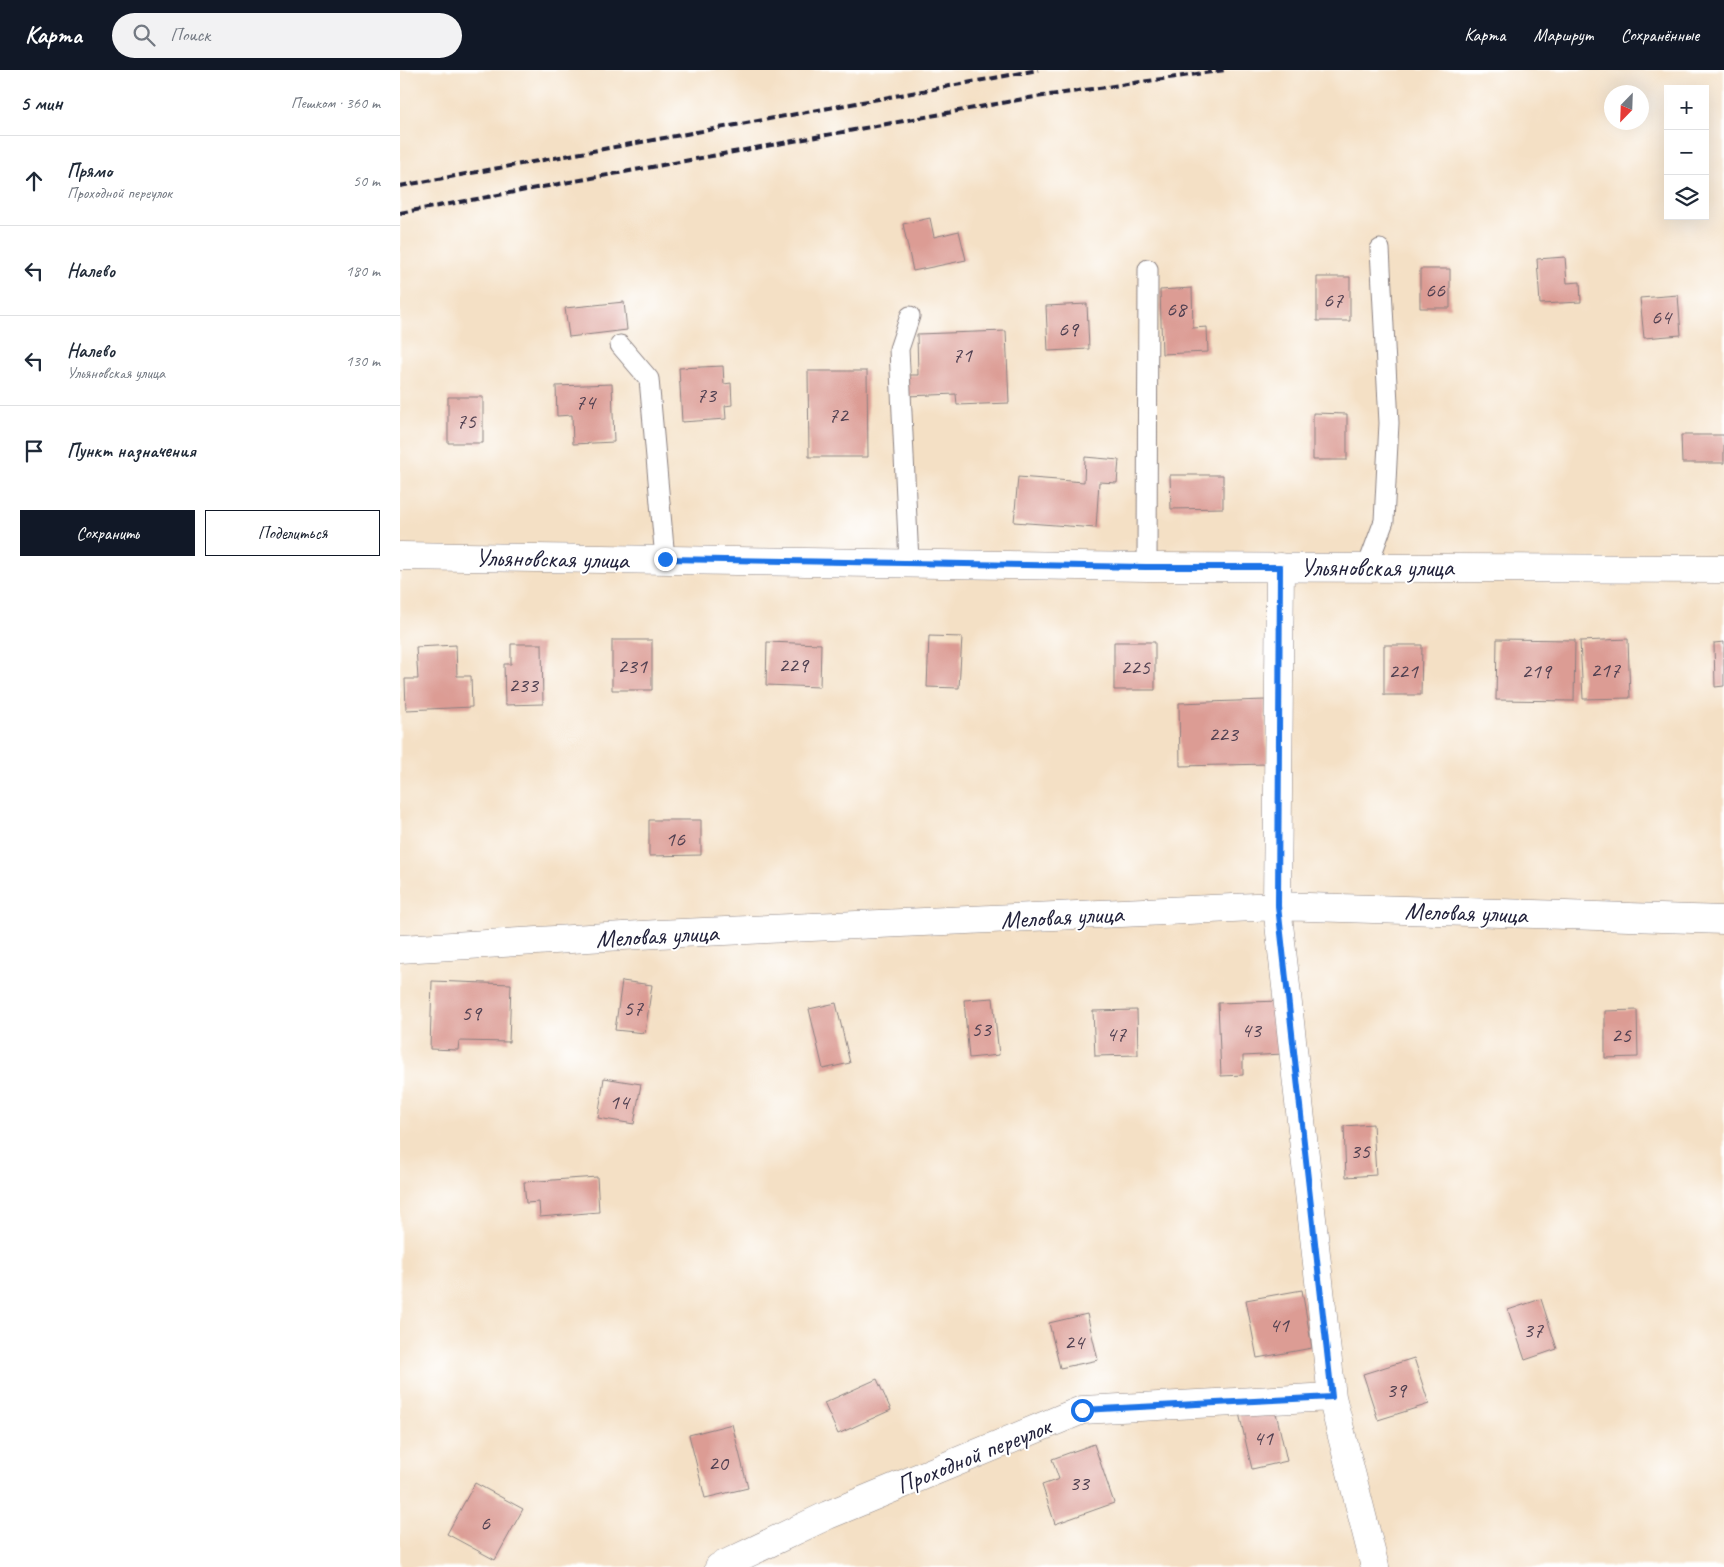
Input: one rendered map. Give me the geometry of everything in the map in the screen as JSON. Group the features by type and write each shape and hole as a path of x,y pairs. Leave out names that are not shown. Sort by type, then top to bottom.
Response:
{"street":[{"name":"Ульяновская улица","path":"400,556 909,562 1146,567 1724,569"},
{"path":"1280,567 1278,906 1332,1397 1375,1567"},
{"name":"Меловая улица","path":"400,949 658,934 1278,906 1724,920"},
{"name":"Проходной переулок","path":"719,1567 828,1515 1082,1410 1332,1397"}],"lane":[{"path":"1367,567 1384,521 1389,423 1380,249"},
{"path":"1146,567 1148,269"},
{"path":"909,562 899,349 910,316"},
{"path":"620,345 649,379 665,559"}],"building":[{"path":"930,218 934,237 959,231 966,260 913,271 903,224"},
{"path":"1565,257 1567,283 1580,282 1581,302 1540,304 1537,259"},
{"path":"1420,269 1450,269 1450,308 1420,308"},
{"path":"1317,277 1350,277 1350,321 1317,321"},
{"path":"1192,288 1193,328 1207,327 1208,352 1162,354 1160,290"},
{"path":"1678,295 1681,335 1644,338 1640,298"},
{"path":"624,302 627,330 569,337 565,308"},
{"path":"1087,304 1089,349 1048,351 1046,306"},
{"path":"1006,331 1009,403 957,405 956,394 907,396 906,375 918,375 917,334"},
{"path":"723,366 724,384 731,383 732,405 725,406 726,419 682,422 679,368"},
{"path":"808,371 867,371 868,457 809,457"},
{"path":"612,384 614,442 573,444 572,415 557,416 556,386"},
{"path":"448,397 483,397 483,443 448,443"},
{"path":"1313,413 1347,414 1347,460 1313,460"},
{"path":"1681,435 1724,435 1724,463 1682,463"},
{"path":"1085,457 1119,460 1117,483 1099,482 1096,528 1014,522 1018,477 1084,482"},
{"path":"1170,475 1223,475 1223,508 1171,509"},
{"path":"929,636 962,637 959,688 927,687"},
{"path":"1497,639 1575,640 1574,701 1496,700"},
{"path":"1628,639 1630,698 1583,699 1580,641"},
{"path":"612,640 652,640 652,690 612,690"},
{"path":"767,642 821,644 820,687 766,685"},
{"path":"1114,642 1155,642 1155,690 1114,690"},
{"path":"1724,642 1724,686 1715,687 1714,643"},
{"path":"511,644 542,644 543,704 505,705 504,664 511,664"},
{"path":"456,645 457,676 471,676 472,707 406,710 405,679 418,679 416,647"},
{"path":"1384,645 1422,645 1421,695 1384,695"},
{"path":"1265,700 1267,764 1180,766 1179,703"},
{"path":"649,820 701,820 701,855 649,856"},
{"path":"432,981 511,984 509,1042 459,1041 458,1050 430,1049"},
{"path":"622,981 652,985 645,1033 615,1030"},
{"path":"993,998 999,1055 969,1058 964,1000"},
{"path":"1281,1001 1283,1054 1243,1056 1243,1075 1221,1076 1218,1003"},
{"path":"836,1003 850,1063 823,1069 809,1009"},
{"path":"1137,1010 1138,1055 1095,1056 1093,1011"},
{"path":"1637,1010 1638,1057 1605,1058 1605,1011"},
{"path":"604,1078 641,1084 634,1124 598,1118"},
{"path":"1373,1124 1376,1175 1346,1177 1344,1126"},
{"path":"597,1177 599,1212 540,1217 539,1202 526,1203 524,1182"},
{"path":"1302,1290 1312,1348 1257,1358 1246,1300"},
{"path":"1541,1299 1557,1349 1525,1360 1508,1310"},
{"path":"1087,1314 1098,1360 1060,1368 1049,1323"},
{"path":"1414,1358 1429,1404 1378,1420 1363,1374"},
{"path":"877,1379 891,1410 838,1434 824,1403"},
{"path":"1274,1404 1287,1461 1252,1469 1239,1413"},
{"path":"732,1424 748,1488 705,1498 689,1435"},
{"path":"1094,1444 1114,1503 1055,1524 1042,1485 1059,1479 1052,1459"},
{"path":"475,1483 523,1509 495,1560 447,1534"}],"railway":[{"path":"400,186 1038,70"},
{"path":"400,213 1029,98 1225,70"}],"route":[{"path":"665,559 1146,567 1280,567 1278,906 1332,1397 1082,1410"}]}
